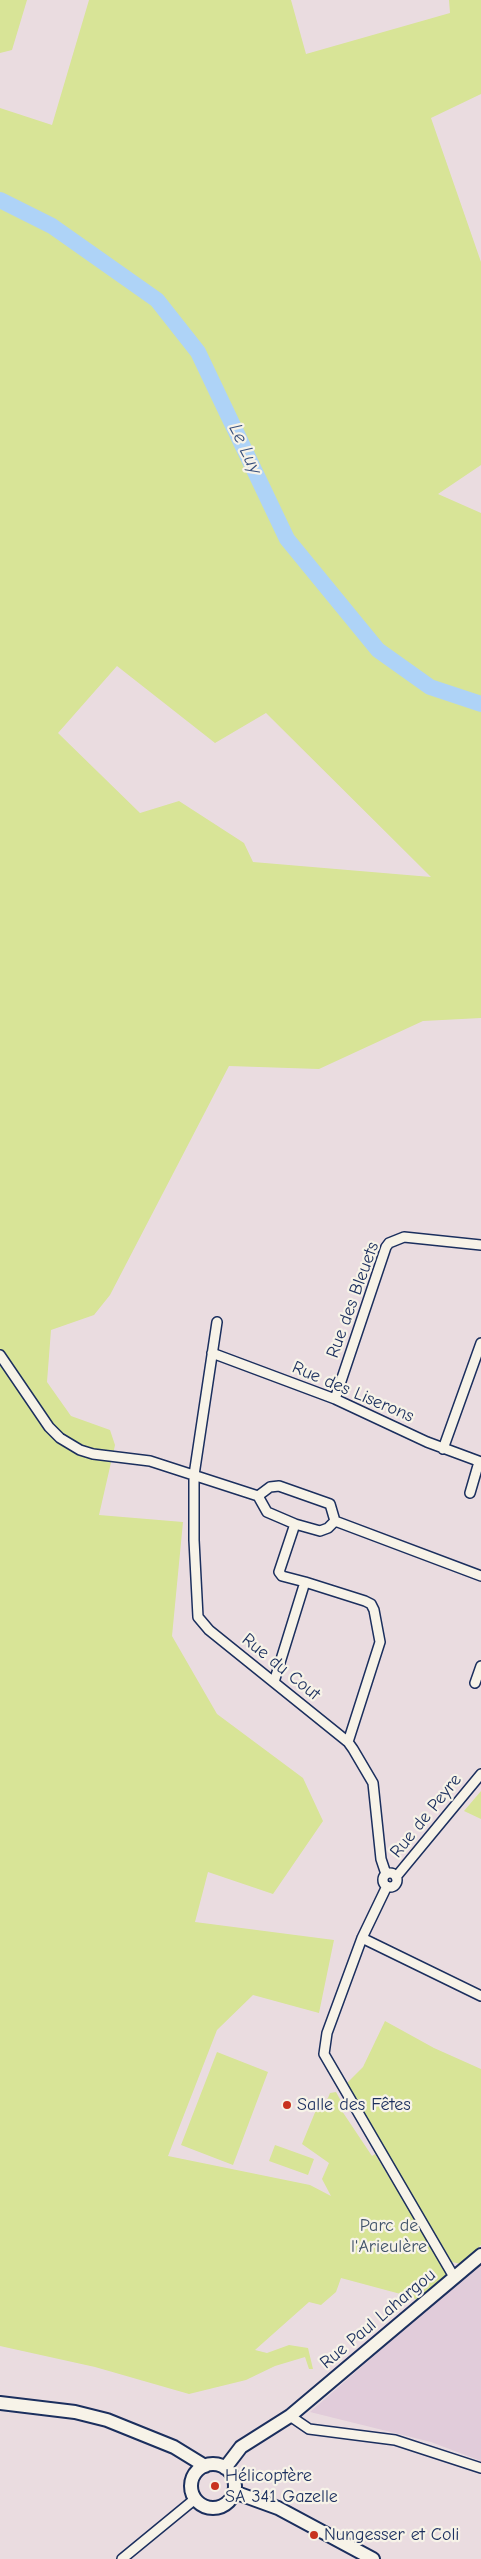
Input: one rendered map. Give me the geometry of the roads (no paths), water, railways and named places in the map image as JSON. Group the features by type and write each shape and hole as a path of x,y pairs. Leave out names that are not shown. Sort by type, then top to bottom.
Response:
{"main road":[{"name":"Rue Paul Lahargou","path":"225,2468 241,2447 294,2413 481,2255"},
{"path":"0,2403 90,2415 131,2428 205,2466 218,2465 225,2468 233,2478 234,2492 227,2503 213,2508 202,2505 195,2499 191,2487 194,2475 205,2466"},
{"path":"156,2440 176,2455 194,2475"},
{"path":"234,2492 278,2508 373,2559"}],"street":[{"name":"Rue des Bleuets","path":"335,1399 389,1243 404,1237 481,1246"},
{"name":"Rue du Cout","path":"217,1322 194,1474 194,1540 198,1617 209,1630 348,1742 373,1784 381,1859 386,1874"},
{"path":"443,1449 481,1343"},
{"name":"Rue des Liserons","path":"212,1353 335,1399 443,1449 480,1462"},
{"path":"0,1355 49,1427 73,1447 93,1454 150,1460 258,1496 267,1512 295,1524 320,1531 328,1528 335,1521"},
{"path":"470,1493 480,1462"},
{"path":"258,1496 270,1487 279,1486 316,1498 330,1504 335,1521"},
{"path":"335,1521 481,1576"},
{"path":"295,1524 278,1572 282,1576 365,1602 370,1604 374,1610 380,1642 348,1742"},
{"path":"274,1682 305,1582"},
{"path":"474,1683 481,1666"},
{"name":"Rue de Peyre","path":"387,1886 394,1886 396,1877 481,1774"},
{"name":"Rue de Peyre","path":"387,1886 383,1880 386,1874 390,1873 396,1877"},
{"name":"Rue de Peyre","path":"387,1886 362,1938 327,2033 324,2054 454,2277"},
{"path":"362,1938 481,1996"},
{"path":"294,2413 309,2429 395,2440 481,2468"},
{"path":"122,2559 195,2499"}],"waterway":[{"name":"Le Luy","path":"0,200 52,226 157,300 198,352 287,539 378,650 430,687 481,704"}],"place":[{"name":"Salle des Fêtes","path":"287,2105"},
{"name":"Hélicoptère SA 341 Gazelle","path":"215,2486"},
{"name":"Nungesser et Coli","path":"314,2535"}],"park label":[{"name":"Parc de l'Arieulère","path":"389,2236"}]}
